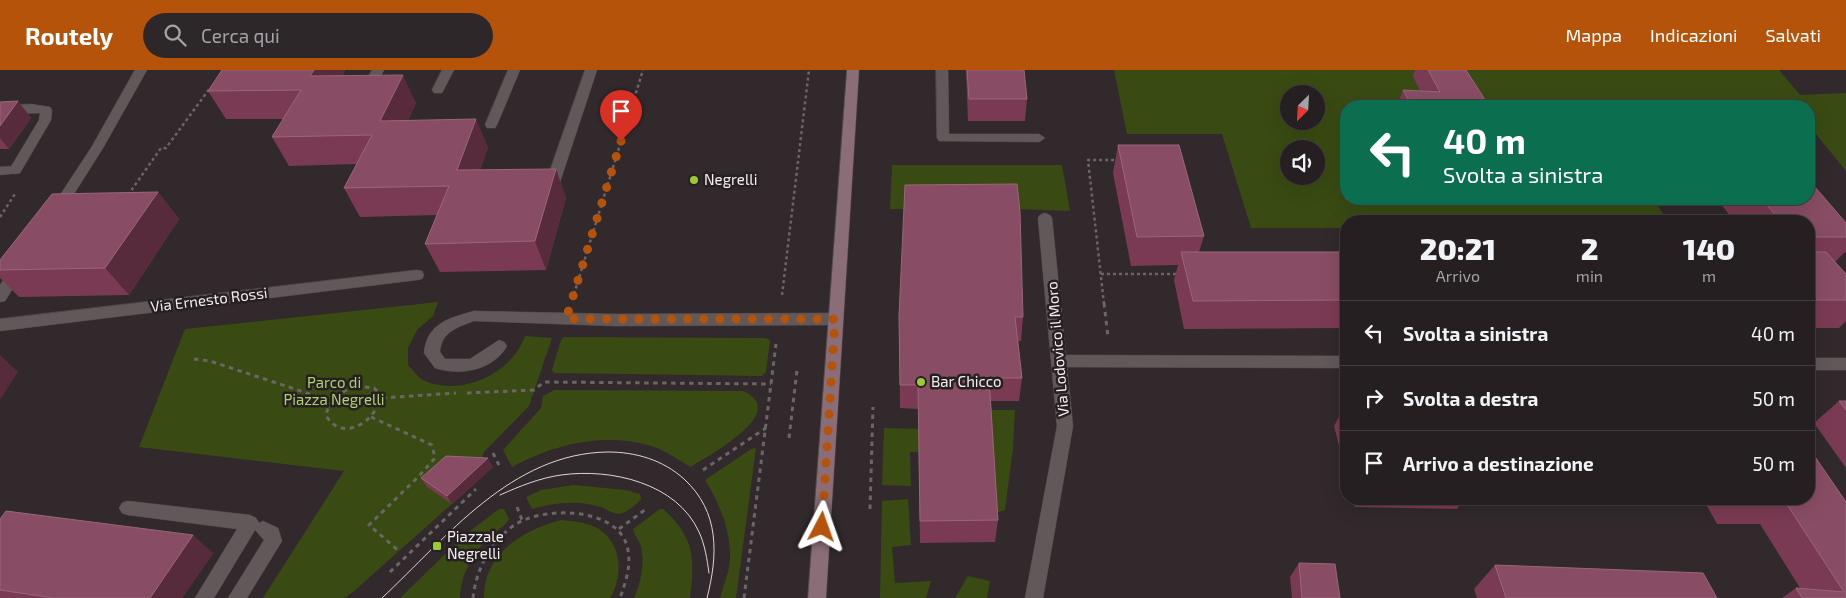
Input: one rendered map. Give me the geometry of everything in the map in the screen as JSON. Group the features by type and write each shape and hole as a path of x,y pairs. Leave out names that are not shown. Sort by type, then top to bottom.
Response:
{"street":[{"path":"52,219 97,148 142,70"},
{"path":"367,91 378,70"},
{"path":"438,90 448,70"},
{"path":"491,125 514,70"},
{"path":"553,182 591,70"},
{"path":"817,598 828,457 842,205 853,70"},
{"path":"942,70 943,138 1039,138"},
{"path":"0,110 31,108 46,110 45,120 15,170 0,171"},
{"name":"Via Lodovico il Moro","path":"1034,598 1065,426 1045,218"},
{"path":"0,297 26,258"},
{"name":"Via Ernesto Rossi","path":"0,325 417,275"},
{"path":"499,346 483,361 460,368 440,364 432,353 433,342 447,325 474,316 566,319 835,319"},
{"path":"1060,361 1340,362"},
{"path":"1815,364 1846,364"},
{"path":"128,508 250,523 204,598"},
{"path":"237,598 273,541 272,533 263,529"}],"path":[{"path":"566,319 643,70"},
{"path":"127,196 162,148 166,148 213,84"},
{"path":"1093,361 1108,338 1088,160 1124,160"},
{"path":"1101,274 1179,274"},
{"path":"194,359 210,361 331,401"},
{"path":"789,438 797,370"},
{"path":"544,382 771,384"},
{"path":"366,386 374,388 382,398 377,412 371,417 353,426 335,426 329,422 326,416 331,401 347,389 366,386"},
{"path":"870,509 873,407"},
{"path":"371,417 432,445 435,458 425,472 381,511 369,525 400,552"},
{"path":"703,470 767,428"},
{"path":"493,453 501,469"},
{"path":"390,572 476,490"},
{"path":"517,507 522,520"},
{"path":"619,529 646,509"},
{"path":"473,598 473,588 480,566 505,533 522,520 571,513 592,515 608,521 619,529 628,547 629,566 626,585 620,598"}],"green space":[{"path":"1114,70 1779,70 1800,95 1846,93 1846,171 1815,134 1815,100 1340,100 1340,205 1657,205 1664,215 1340,215 1340,228 1251,228 1222,134 1127,134"},
{"path":"892,165 1062,165 1070,211 890,209"},
{"name":"Parco di Piazza Negrelli","path":"438,302 433,316 417,330 408,348 408,365 425,381 455,386 470,384 498,371 519,349 525,336 552,338 529,406 484,452 473,485 353,592 344,598 263,598 344,471 139,447 185,329"},
{"path":"564,337 765,338 770,340 766,372 762,376 554,373 552,370 561,340"},
{"path":"554,390 743,391 755,400 758,410 752,421 742,432 691,467 657,448 620,440 602,440 565,446 512,467 503,450 541,408 543,396"},
{"path":"961,410 1015,410 1013,448 1005,510 998,512 992,451 910,452 911,486 882,485 884,428 961,430"},
{"path":"756,448 736,598 720,598 730,560 729,539 720,508 705,480 751,449"},
{"path":"573,485 626,490 640,494 641,499 631,508 619,514 601,507 575,503 558,503 532,509 526,497 541,490"},
{"path":"908,499 911,545 892,547 895,583 931,581 926,598 880,598 882,501"},
{"path":"499,509 504,509 509,519 476,552 462,582 460,598 400,598 466,534"},
{"path":"660,509 663,509 674,520 687,539 692,560 690,598 634,598 639,586 643,560 641,547 633,529"},
{"path":"561,520 574,521 595,527 611,540 618,559 619,569 610,598 484,598 485,582 490,569 508,546 533,530"},
{"path":"968,576 990,581 987,598 955,598"}],"building":[{"path":"222,70 314,70 310,76 403,75 380,121 476,119 457,170 556,169 535,241 425,244 449,186 344,188 372,135 272,137 301,90 208,91"},
{"path":"967,70 1024,70 1027,99 969,99"},
{"path":"1428,70 1466,70 1485,100 1409,100 1403,90 1440,92"},
{"path":"18,101 0,126 0,102"},
{"path":"1118,145 1179,145 1204,236 1137,237"},
{"path":"1017,184 1020,212 1023,317 1015,317 1022,378 989,378 998,520 920,521 918,385 900,385 899,316 905,185"},
{"path":"1815,187 1846,223 1846,237 1815,237 1815,215 1775,215 1767,205 1815,205"},
{"path":"158,192 105,268 0,270 0,260 52,194"},
{"path":"1181,252 1340,252 1340,300 1193,301"},
{"path":"1815,252 1826,252 1846,274 1846,300 1815,300"},
{"path":"1839,401 1846,401 1846,410"},
{"path":"446,456 488,458 447,496 421,478"},
{"path":"1815,457 1846,502 1846,598 1802,598 1796,588 1844,592 1787,505 1815,505"},
{"path":"6,511 193,535 150,598 53,598 0,590 0,519"},
{"path":"1299,563 1335,564 1340,598 1302,598"},
{"path":"1495,565 1703,573 1717,598 1506,598"}],"tram line":[{"path":"382,598 457,525 483,502 511,483 541,467 573,456 608,452 629,454 658,462 676,472 696,492 710,520 713,535 713,566 707,598"},
{"path":"500,495 545,478 580,473 601,474 640,482 675,501 689,515 701,537 706,552 709,573"}],"place":[{"name":"Negrelli","path":"694,180"},
{"name":"Bar Chicco","path":"921,382"},
{"name":"Piazzale Negrelli","path":"437,546"}],"route":[{"path":"621,141 566,319 835,319 828,457 822,527"}]}
